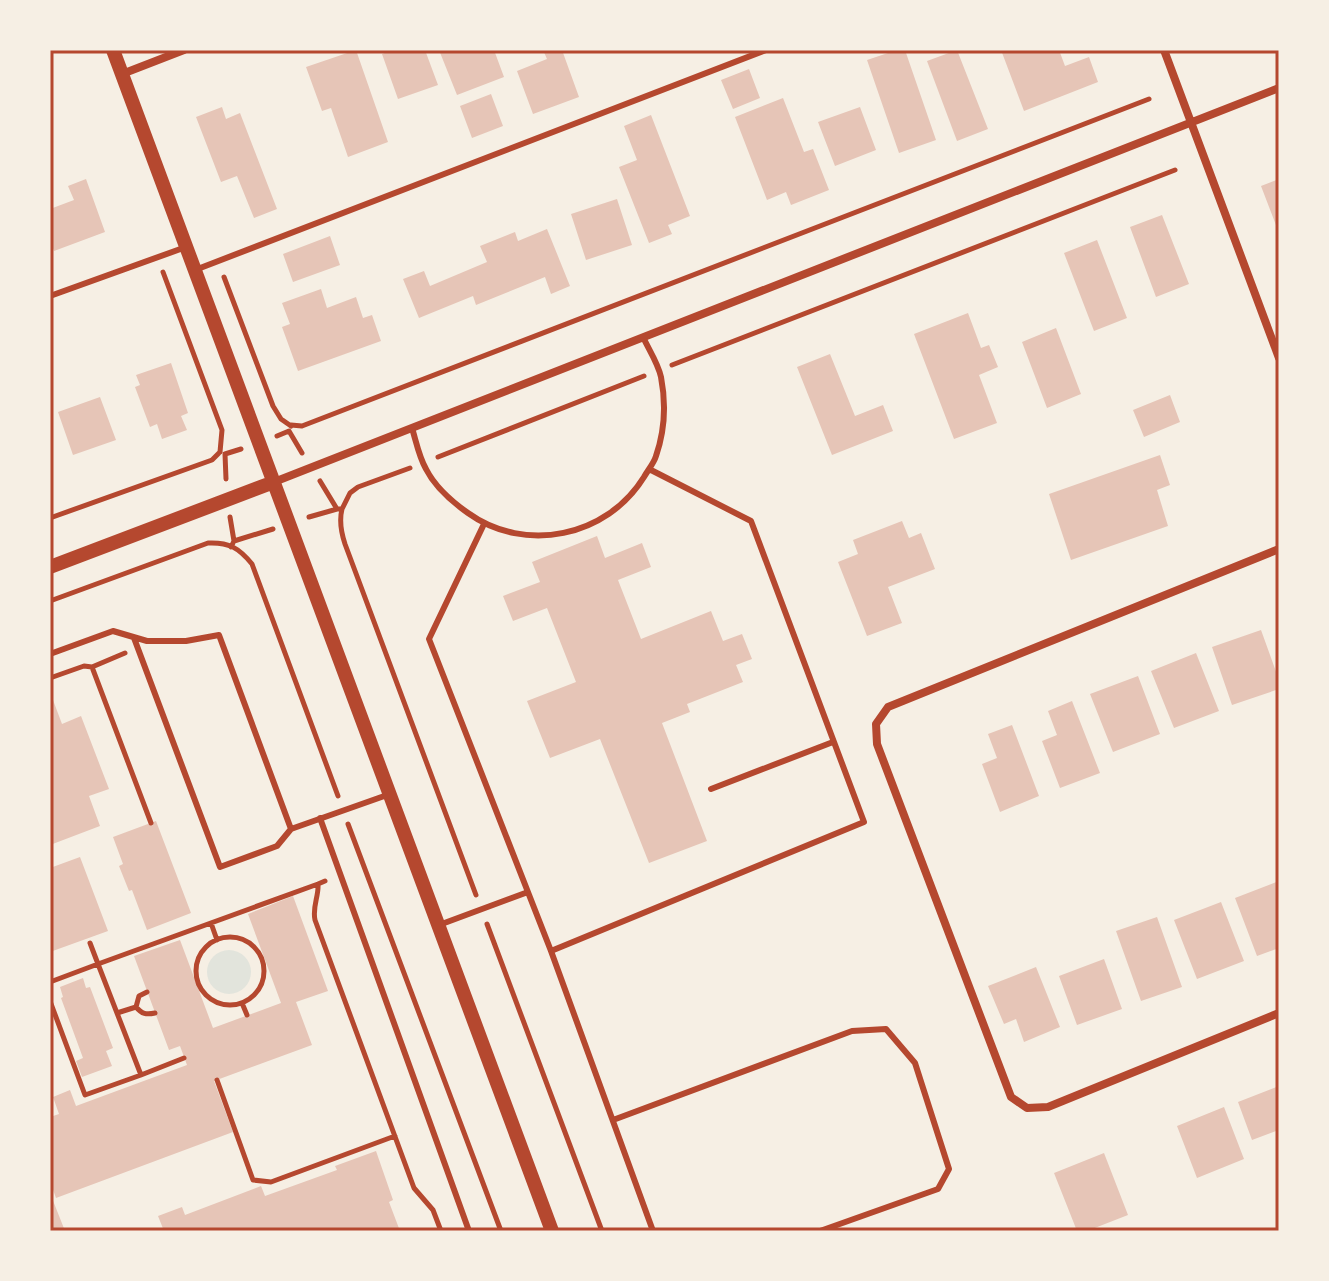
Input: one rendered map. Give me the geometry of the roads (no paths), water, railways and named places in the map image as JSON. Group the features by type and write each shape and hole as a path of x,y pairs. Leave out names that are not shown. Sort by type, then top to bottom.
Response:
{"street":[{"path":"113,50 552,1231"},
{"path":"122,74 184,50"},
{"path":"1164,50 1275,335 1279,358"},
{"path":"50,567 1279,88"},
{"path":"1279,549 888,707 876,724 877,744 1011,1097 1027,1108 1048,1107 1279,1013"}],"lane":[{"path":"195,270 766,50"},
{"path":"50,296 186,246"},
{"path":"412,428 425,468 450,501 484,524 524,536 565,534 603,519 635,492 656,457 665,416 659,370 643,337"},
{"path":"551,951 864,822 751,521 649,469"},
{"path":"484,524 429,639 551,951 653,1231"},
{"path":"50,654 113,631 147,641 186,641 219,635 291,829"},
{"path":"134,638 220,867 277,846 291,829 390,793"},
{"path":"711,789 833,742"},
{"path":"320,818 469,1231"},
{"path":"439,925 528,892"},
{"path":"613,1120 852,1031 886,1029 915,1063 949,1169 938,1189 820,1231"}]}
